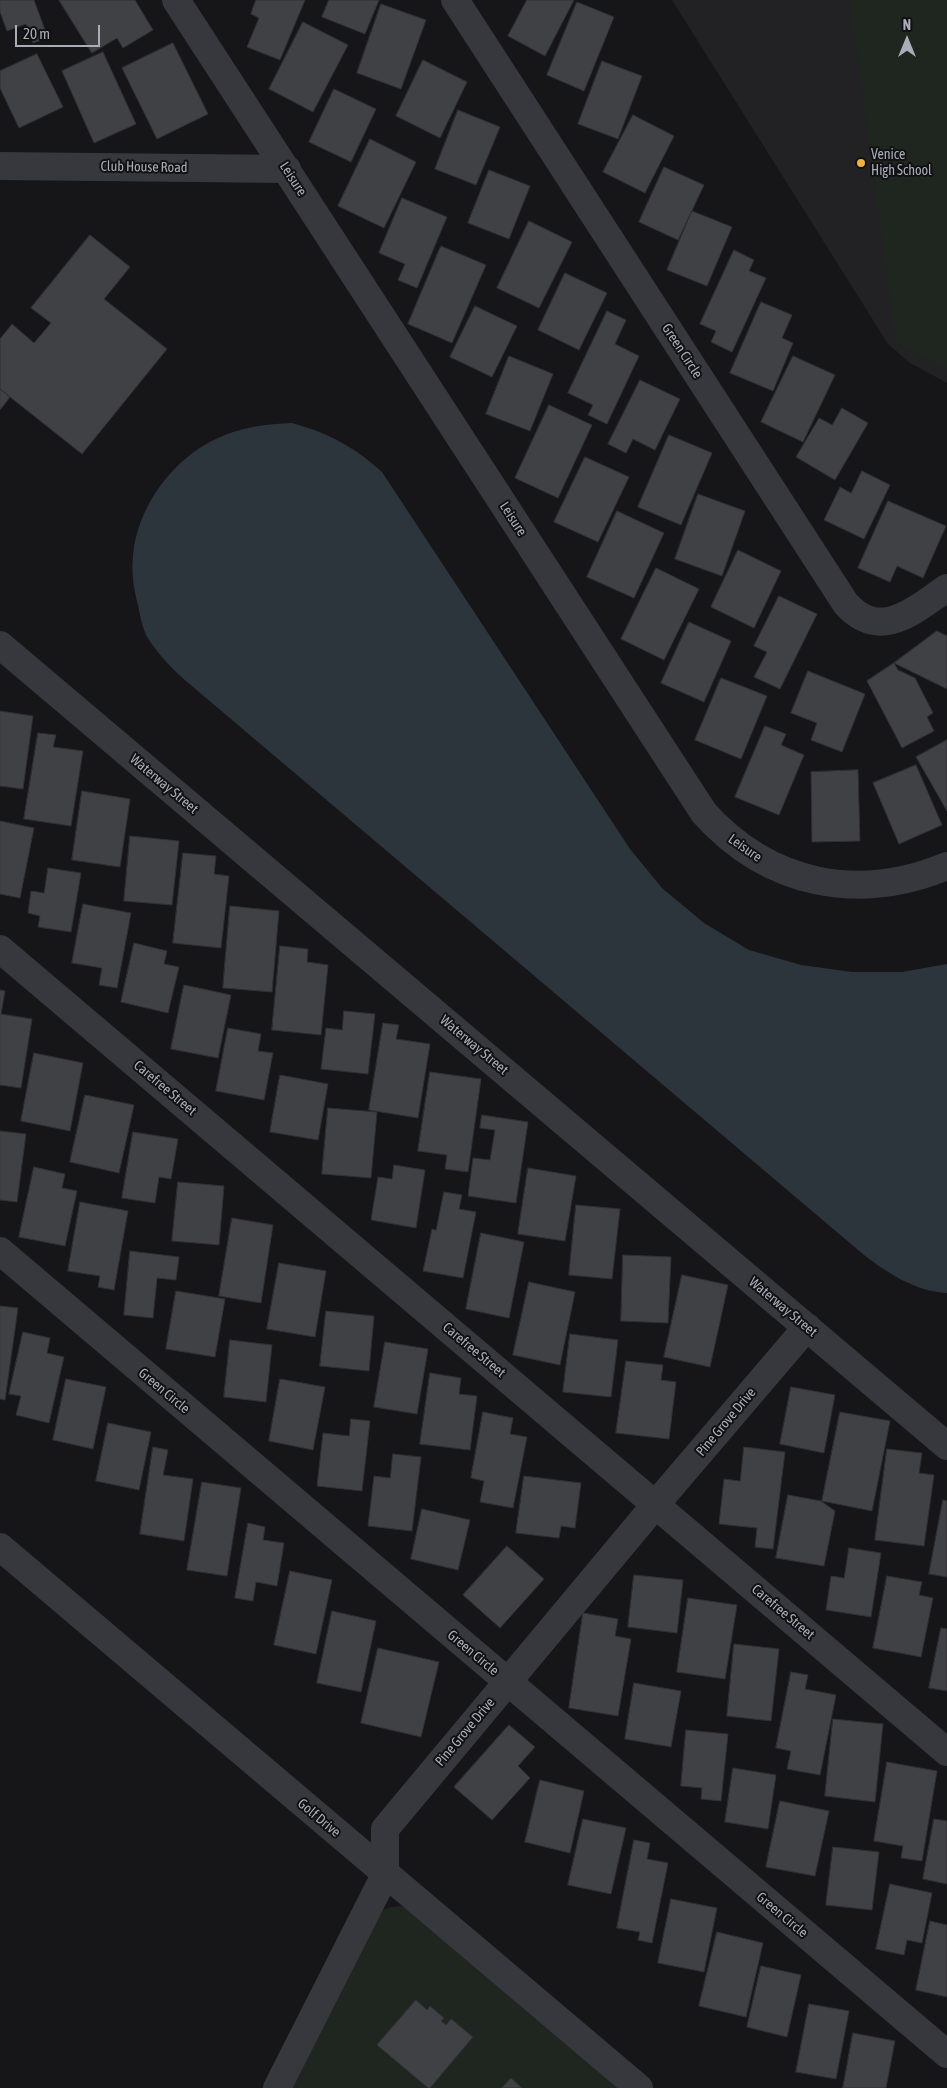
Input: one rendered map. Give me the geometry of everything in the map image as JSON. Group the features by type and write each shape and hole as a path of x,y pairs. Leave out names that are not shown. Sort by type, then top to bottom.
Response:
{"street":[{"name":"Leisure","path":"176,0 704,813 741,848 767,864 792,875 824,883 856,886 891,883 925,875 947,866"},
{"name":"Green Circle","path":"455,0 846,604 856,614 872,622 890,622 904,616 947,588"},
{"name":"Club House Road","path":"0,166 287,169"},
{"name":"Waterway Street","path":"0,645 947,1446"},
{"name":"Carefree Street","path":"0,948 947,1752"},
{"name":"Green Circle","path":"0,1252 947,2054"},
{"name":"Pine Grove Drive","path":"277,2088 385,1875 385,1829 656,1504 807,1327"},
{"name":"Golf Drive","path":"0,1547 385,1875 639,2088"}],"shaded area":[{"name":"Venice High School","path":"672,0 947,0 947,383 910,363 888,344"},
{"path":"850,0 947,0 947,369 896,342"},
{"path":"292,423 329,436 362,455 382,472 630,849 662,888 704,923 749,950 801,965 852,972 902,972 947,964 947,1293 935,1292 913,1285 883,1269 864,1255 186,681 154,648 142,624 132,569 136,538 150,502 172,471 186,458 218,438 264,425"},
{"path":"401,1906 414,1911 623,2088 290,2088 381,1911"}],"building":[{"path":"0,0 34,0 48,38 33,43 26,24 7,31 0,12"},
{"path":"59,0 135,0 153,30 123,48 117,38 92,53"},
{"path":"256,0 305,0 280,60 247,47 259,18 251,14"},
{"path":"329,0 379,0 365,34 322,17"},
{"path":"527,0 574,0 545,56 508,36"},
{"path":"577,2 614,17 584,91 547,75"},
{"path":"381,4 426,20 401,89 357,73"},
{"path":"303,22 348,45 313,112 269,89"},
{"path":"173,43 208,114 157,139 122,68"},
{"path":"103,52 136,124 94,143 62,71"},
{"path":"37,54 63,107 19,128 0,88 0,71"},
{"path":"423,60 467,82 440,138 396,116"},
{"path":"602,61 642,76 618,139 578,124"},
{"path":"334,89 376,109 351,162 309,142"},
{"path":"458,110 500,127 476,185 435,169"},
{"path":"633,115 674,136 645,193 603,172"},
{"path":"370,139 416,162 384,228 338,206"},
{"path":"664,167 704,185 678,240 639,222"},
{"path":"489,170 530,186 509,239 468,223"},
{"path":"402,198 447,217 417,288 398,280 405,264 379,253"},
{"path":"692,211 732,227 707,286 667,270"},
{"path":"529,221 572,242 539,308 497,288"},
{"path":"90,235 130,267 104,299 167,349 82,454 0,389 0,339 12,324 34,343 51,323 31,308"},
{"path":"441,246 486,265 452,343 408,324"},
{"path":"734,250 754,260 749,271 766,278 732,352 711,342 716,331 700,324"},
{"path":"565,273 607,293 579,350 538,330"},
{"path":"761,302 792,315 782,338 793,343 773,391 730,373"},
{"path":"475,306 517,326 492,377 450,357"},
{"path":"607,311 626,320 615,344 639,356 607,424 588,415 593,405 568,393"},
{"path":"509,356 553,374 530,431 486,414"},
{"path":"793,356 835,375 803,442 761,422"},
{"path":"640,380 680,399 655,450 633,439 626,453 608,444"},
{"path":"0,389 10,397 0,410"},
{"path":"549,405 592,425 558,498 515,478"},
{"path":"842,408 868,423 835,480 796,457 819,418 832,425"},
{"path":"669,435 712,453 681,525 638,507"},
{"path":"585,457 629,477 598,542 554,522"},
{"path":"862,471 890,485 864,539 824,520 840,487 851,493"},
{"path":"698,494 745,511 722,576 675,559"},
{"path":"888,501 946,526 923,578 897,566 890,582 858,568"},
{"path":"617,511 664,533 634,598 587,577"},
{"path":"738,550 781,571 754,628 711,607"},
{"path":"656,568 699,589 664,660 621,639"},
{"path":"779,596 817,614 780,689 754,677 767,652 754,646"},
{"path":"689,622 731,641 704,702 661,683"},
{"path":"937,631 947,636 947,689 894,663"},
{"path":"894,663 898,670 915,678 933,713 927,717 934,731 902,748 867,681"},
{"path":"808,671 865,694 842,752 811,740 817,723 791,713"},
{"path":"721,678 767,696 741,759 695,740"},
{"path":"0,711 33,716 23,789 0,786"},
{"path":"765,726 786,734 781,745 804,755 779,815 735,797"},
{"path":"38,733 56,735 53,747 83,751 71,826 24,819"},
{"path":"947,740 947,811 916,757"},
{"path":"916,765 942,825 899,844 873,783"},
{"path":"858,770 860,841 812,842 811,772"},
{"path":"82,791 130,799 120,867 72,860"},
{"path":"0,821 34,828 20,898 0,894"},
{"path":"130,836 179,841 172,905 124,901"},
{"path":"183,853 216,856 214,874 229,876 221,948 173,943"},
{"path":"48,868 81,873 71,932 38,927 40,916 28,913 31,891 44,893"},
{"path":"83,904 131,913 117,988 99,985 102,968 72,963"},
{"path":"230,906 279,911 272,992 223,988"},
{"path":"134,943 167,951 164,964 179,967 168,1013 121,1002"},
{"path":"280,946 308,949 307,962 328,965 321,1035 272,1030"},
{"path":"184,985 231,995 218,1058 171,1049"},
{"path":"0,990 5,991 1,1014 32,1019 21,1088 0,1085"},
{"path":"344,1011 375,1014 368,1074 321,1069 326,1028 342,1030"},
{"path":"383,1023 399,1025 396,1039 430,1044 418,1118 369,1110"},
{"path":"228,1028 261,1034 258,1051 273,1053 264,1100 216,1091"},
{"path":"34,1053 83,1063 70,1131 21,1121"},
{"path":"430,1072 481,1079 468,1172 445,1169 447,1155 418,1151"},
{"path":"280,1075 328,1084 318,1140 270,1132"},
{"path":"85,1095 134,1105 119,1173 70,1162"},
{"path":"328,1108 377,1112 371,1178 322,1174"},
{"path":"482,1115 528,1122 516,1203 468,1196 473,1158 490,1160 495,1130 480,1128"},
{"path":"0,1131 26,1134 17,1202 0,1200"},
{"path":"133,1132 178,1139 171,1179 159,1177 155,1203 122,1198"},
{"path":"394,1165 425,1170 416,1228 371,1220 378,1177 392,1179"},
{"path":"34,1167 65,1174 62,1188 77,1191 65,1246 19,1237"},
{"path":"528,1168 576,1176 565,1241 518,1234"},
{"path":"178,1182 224,1186 219,1245 172,1241"},
{"path":"444,1192 462,1195 459,1209 476,1212 463,1278 423,1271 432,1229 436,1230"},
{"path":"80,1202 128,1211 114,1290 98,1287 100,1276 68,1271"},
{"path":"576,1205 620,1209 612,1279 569,1275"},
{"path":"232,1218 273,1225 261,1303 219,1296"},
{"path":"481,1233 524,1242 509,1318 466,1309"},
{"path":"130,1251 179,1257 176,1280 157,1278 153,1318 124,1315"},
{"path":"623,1255 671,1257 668,1323 621,1321"},
{"path":"279,1263 326,1271 315,1337 267,1329"},
{"path":"682,1275 728,1285 710,1367 664,1357"},
{"path":"529,1282 575,1292 560,1365 513,1355"},
{"path":"176,1291 225,1299 215,1357 166,1349"},
{"path":"0,1306 18,1308 5,1400 0,1399"},
{"path":"326,1311 374,1316 369,1371 320,1366"},
{"path":"23,1332 50,1338 47,1353 64,1357 49,1423 16,1415 21,1396 9,1394"},
{"path":"570,1334 618,1340 611,1397 563,1392"},
{"path":"230,1340 272,1345 266,1402 224,1397"},
{"path":"385,1342 428,1349 417,1414 374,1407"},
{"path":"626,1361 663,1365 661,1380 676,1382 669,1439 616,1433"},
{"path":"430,1373 461,1378 459,1394 477,1396 470,1450 420,1444"},
{"path":"66,1379 106,1387 93,1449 53,1440"},
{"path":"280,1379 325,1387 313,1450 269,1441"},
{"path":"791,1387 835,1395 824,1453 780,1444"},
{"path":"483,1412 513,1418 510,1434 527,1437 513,1508 480,1502 484,1481 471,1478"},
{"path":"840,1412 890,1421 872,1511 822,1501"},
{"path":"351,1419 370,1421 362,1491 317,1486 323,1433 349,1436"},
{"path":"108,1423 151,1432 139,1490 96,1481"},
{"path":"153,1447 168,1450 163,1475 193,1479 184,1541 140,1534"},
{"path":"744,1447 785,1452 773,1549 755,1547 757,1528 719,1524 724,1479 740,1481"},
{"path":"887,1449 922,1453 919,1473 934,1475 924,1546 875,1540"},
{"path":"393,1454 421,1457 412,1531 368,1526 374,1476 390,1478"},
{"path":"524,1476 581,1483 575,1528 561,1526 559,1538 516,1533"},
{"path":"202,1482 241,1488 227,1576 187,1570"},
{"path":"788,1495 821,1501 835,1511 824,1566 776,1558"},
{"path":"943,1500 947,1501 947,1577 929,1574"},
{"path":"422,1509 470,1520 458,1570 411,1559"},
{"path":"248,1523 265,1527 263,1540 284,1543 277,1586 256,1582 253,1601 235,1598"},
{"path":"507,1546 544,1579 500,1628 463,1595"},
{"path":"849,1548 881,1553 871,1617 826,1610 831,1576 844,1578"},
{"path":"290,1571 332,1580 316,1654 274,1645"},
{"path":"634,1575 683,1580 677,1633 628,1627"},
{"path":"887,1576 922,1582 919,1595 933,1598 921,1657 873,1648"},
{"path":"688,1598 737,1605 725,1679 677,1672"},
{"path":"332,1611 376,1621 361,1692 317,1683"},
{"path":"583,1613 618,1619 615,1636 631,1639 618,1716 569,1708"},
{"path":"941,1628 947,1629 947,1691 929,1688"},
{"path":"734,1644 779,1649 771,1721 727,1716"},
{"path":"378,1648 439,1662 421,1737 361,1723"},
{"path":"791,1672 808,1675 805,1689 836,1695 820,1775 787,1769 791,1751 776,1748"},
{"path":"634,1683 681,1691 671,1747 625,1739"},
{"path":"833,1719 883,1724 875,1802 825,1796"},
{"path":"509,1725 535,1747 518,1766 530,1778 492,1820 454,1787"},
{"path":"686,1730 728,1734 721,1801 701,1799 702,1788 681,1786"},
{"path":"887,1762 937,1771 922,1861 901,1858 903,1846 874,1841"},
{"path":"733,1768 776,1775 768,1829 725,1822"},
{"path":"540,1780 584,1791 570,1853 525,1842"},
{"path":"780,1801 829,1811 815,1876 766,1867"},
{"path":"583,1819 626,1828 611,1894 568,1885"},
{"path":"934,1819 947,1821 947,1884 923,1879"},
{"path":"634,1840 650,1843 647,1859 668,1863 652,1943 638,1940 640,1932 617,1928"},
{"path":"833,1847 879,1852 872,1910 826,1905"},
{"path":"890,1884 932,1893 922,1943 907,1940 904,1955 876,1949"},
{"path":"671,1899 717,1908 704,1972 658,1963"},
{"path":"930,1921 947,1925 947,1997 916,1990"},
{"path":"717,1932 763,1943 746,2017 699,2006"},
{"path":"761,1966 801,1975 787,2037 747,2027"},
{"path":"416,2000 427,2010 430,2006 444,2018 441,2021 446,2025 451,2019 473,2037 430,2088 377,2045"},
{"path":"809,2004 849,2011 836,2079 796,2072"},
{"path":"853,2033 895,2041 886,2088 843,2088"},
{"path":"511,2078 522,2088 502,2088"}],"place":[{"name":"Venice High School","path":"861,163"}]}
